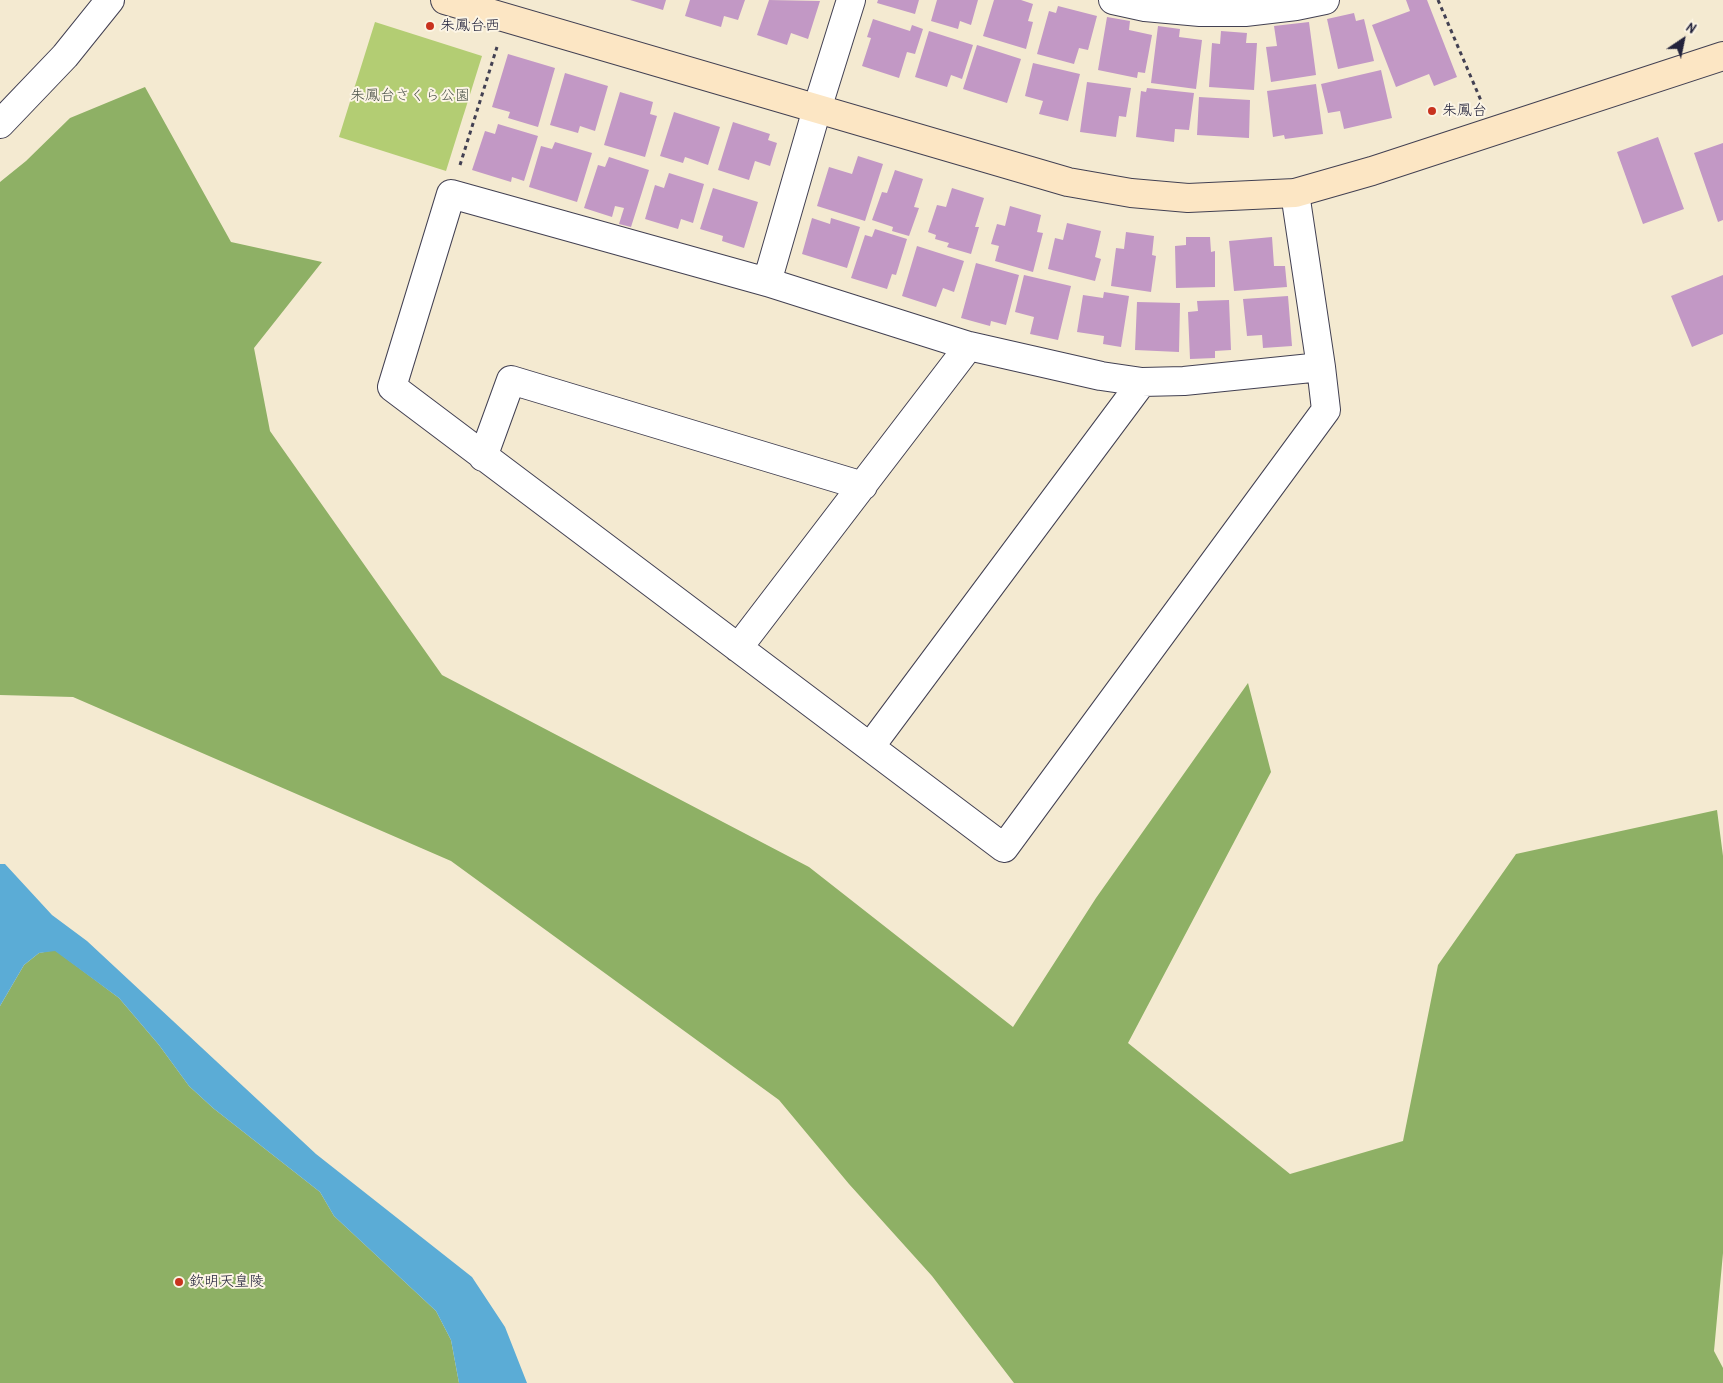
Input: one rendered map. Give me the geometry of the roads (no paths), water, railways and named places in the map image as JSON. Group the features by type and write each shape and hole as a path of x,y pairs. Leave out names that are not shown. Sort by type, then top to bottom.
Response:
{"street":[{"path":"0,124 65,56 110,0"},
{"path":"767,282 817,109 852,0"},
{"path":"1113,0 1145,7 1200,12 1245,12 1296,6 1325,0"},
{"path":"462,3 506,18 1068,182 1131,193 1188,198 1295,193 1372,171 1494,132 1723,56"},
{"path":"1295,193 1321,367 1326,410 1004,848 483,457 392,386 451,194 767,282 969,346 1100,376 1142,382 1184,381 1321,367"},
{"path":"738,648 969,346"},
{"path":"483,457 511,380 863,486"},
{"path":"870,747 1142,382"}],"water":[{"path":"0,864 5,864 52,915 87,941 316,1154 472,1277 505,1327 527,1383 459,1383 451,1340 436,1311 334,1216 320,1192 213,1108 189,1086 159,1045 119,998 55,951 39,953 24,965 0,1006"}],"place":[{"name":"朱鳳台西","path":"430,26"},
{"name":"朱鳳台","path":"1432,111"},
{"name":"欽明天皇陵","path":"179,1282"}],"park label":[{"name":"朱鳳台さくら公園","path":"410,96"}]}
